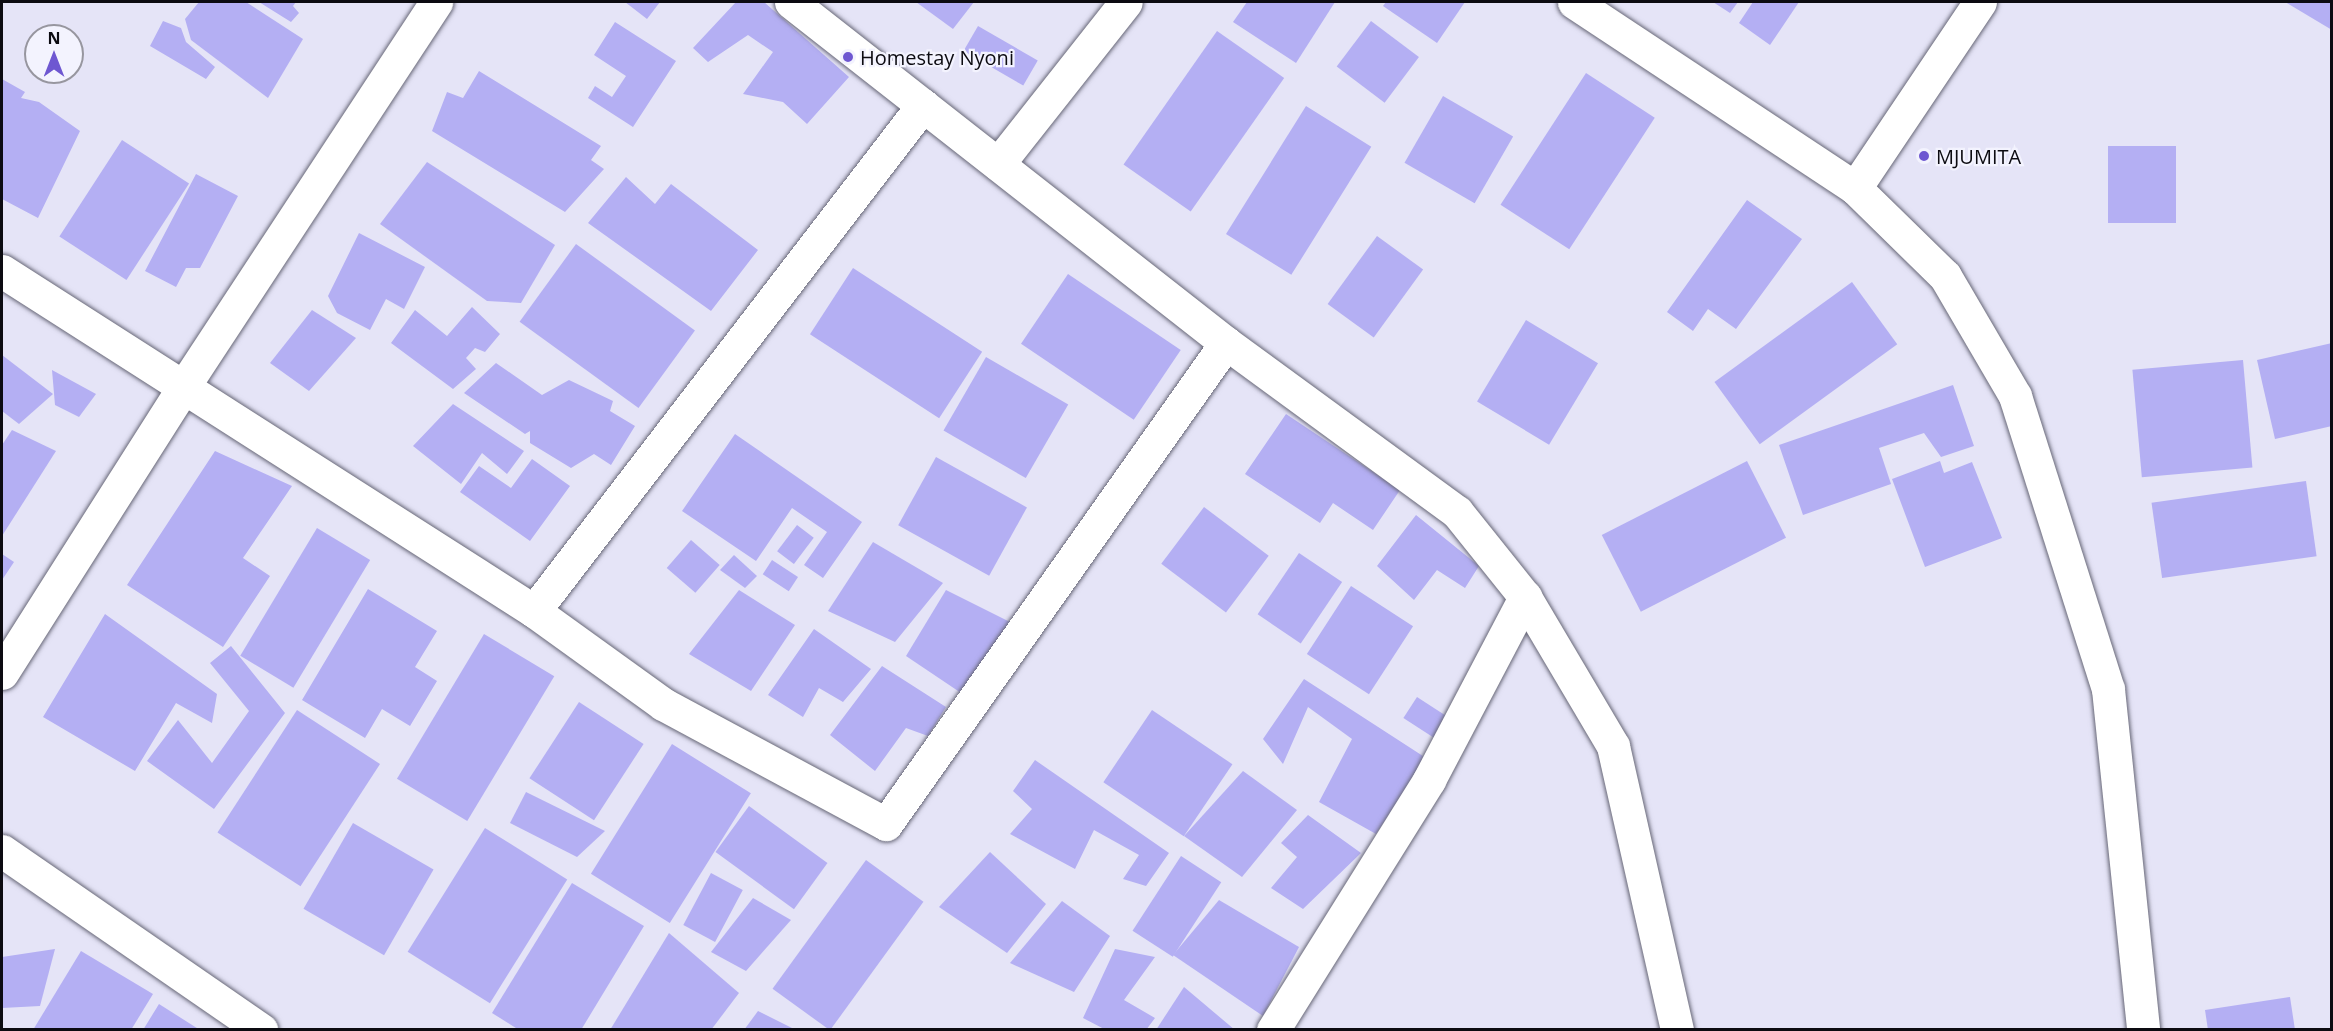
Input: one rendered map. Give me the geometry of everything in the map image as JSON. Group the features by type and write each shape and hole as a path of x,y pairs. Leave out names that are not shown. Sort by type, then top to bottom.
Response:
{"street":[{"path":"2,673 182,388 436,2"},
{"path":"791,2 1226,343 1457,512 1526,597 1613,746 1677,1029"},
{"path":"998,164 1126,2"},
{"path":"1574,2 1855,188 1945,276 2014,396 2108,689 2143,1029"},
{"path":"1855,188 1980,2"},
{"path":"534,611 923,105"},
{"path":"2,271 534,611 663,704 886,824 1226,343"},
{"path":"1273,1029 1429,780 1526,597"},
{"path":"2,850 261,1029"}],"building":[{"path":"199,2 246,2 303,39 268,98 191,40 185,19"},
{"path":"259,2 296,2 293,6 299,13 291,22"},
{"path":"625,2 660,2 647,19"},
{"path":"736,2 764,2 849,77 807,124 783,102 743,94 773,52 748,35 708,62 693,48"},
{"path":"916,2 974,2 953,29"},
{"path":"1247,2 1335,2 1296,63 1233,22"},
{"path":"1386,2 1465,2 1437,43 1383,6"},
{"path":"1713,2 1738,2 1730,13"},
{"path":"1753,2 1799,2 1770,45 1739,23"},
{"path":"2285,2 2332,2 2332,30"},
{"path":"163,21 181,28 186,42 215,67 206,79 150,46"},
{"path":"1371,21 1419,57 1385,103 1337,67"},
{"path":"615,22 676,61 633,127 588,98 595,86 612,97 626,76 594,55"},
{"path":"978,26 1038,60 1023,86 964,51"},
{"path":"1217,31 1284,78 1191,212 1124,165"},
{"path":"479,71 601,146 591,160 604,169 565,212 432,131 447,92 463,98"},
{"path":"1586,73 1655,118 1569,249 1500,205"},
{"path":"2,79 25,92 21,98 39,102 80,131 38,218 2,199"},
{"path":"1443,96 1513,136 1475,203 1404,163"},
{"path":"1306,106 1371,147 1291,275 1226,234"},
{"path":"122,140 189,184 126,280 59,236"},
{"path":"2108,146 2176,146 2176,223 2108,223"},
{"path":"427,162 555,245 521,303 487,301 380,224"},
{"path":"196,174 238,196 200,268 186,268 176,287 145,271"},
{"path":"626,177 655,204 671,184 758,250 711,311 588,223"},
{"path":"1747,200 1802,239 1736,329 1708,309 1693,331 1667,312"},
{"path":"359,233 425,267 404,309 386,299 370,330 337,313 328,296"},
{"path":"1377,236 1423,270 1374,337 1328,304"},
{"path":"576,244 695,330 638,408 520,322"},
{"path":"853,268 982,352 939,418 810,334"},
{"path":"1068,274 1181,350 1134,420 1021,344"},
{"path":"1852,282 1897,344 1760,444 1714,382"},
{"path":"472,307 500,334 485,352 475,348 466,358 476,369 453,389 391,343 415,310 447,336"},
{"path":"312,310 356,338 309,391 270,363"},
{"path":"1526,320 1598,363 1549,445 1477,401"},
{"path":"2332,343 2332,426 2275,439 2257,360"},
{"path":"2,355 53,394 19,424 2,411"},
{"path":"986,357 1068,404 1026,478 944,431"},
{"path":"2243,360 2252,468 2142,477 2132,370"},
{"path":"496,363 542,395 569,380 613,401 610,411 635,426 611,465 594,454 571,468 530,443 530,431 525,434 464,393"},
{"path":"52,370 96,394 79,417 55,405"},
{"path":"1953,385 1974,446 1941,457 1924,433 1879,448 1891,484 1803,515 1779,445"},
{"path":"453,404 524,451 507,474 482,453 461,484 413,446"},
{"path":"1286,414 1400,490 1373,530 1333,503 1320,523 1245,474"},
{"path":"12,430 56,451 2,536 2,445"},
{"path":"735,434 862,522 823,578 804,565 827,532 792,508 756,561 682,511"},
{"path":"215,451 292,486 243,558 270,576 223,647 127,585"},
{"path":"936,457 1027,507 989,576 898,525"},
{"path":"532,459 570,486 530,541 460,492 479,466 511,488"},
{"path":"1747,461 1786,538 1641,612 1602,535"},
{"path":"1940,461 1944,473 1972,462 2002,538 1925,567 1892,479"},
{"path":"2306,481 2317,556 2162,578 2152,503"},
{"path":"1204,507 1269,556 1226,612 1161,564"},
{"path":"1416,515 1479,566 1465,588 1437,570 1414,600 1377,566"},
{"path":"797,525 814,538 794,564 777,551"},
{"path":"317,528 370,560 293,688 240,656"},
{"path":"691,540 720,565 695,593 667,568"},
{"path":"873,542 943,583 895,642 828,611"},
{"path":"1299,553 1342,582 1301,643 1258,614"},
{"path":"2,554 14,562 2,580"},
{"path":"734,555 757,576 745,588 720,570"},
{"path":"772,560 798,577 789,591 763,574"},
{"path":"1351,586 1413,626 1369,694 1307,654"},
{"path":"368,589 437,631 415,667 437,681 410,726 382,709 365,738 302,700"},
{"path":"739,590 795,625 751,691 689,654"},
{"path":"946,590 1014,624 973,701 906,656"},
{"path":"105,614 217,694 212,723 176,703 135,771 43,717"},
{"path":"814,629 871,669 843,702 819,688 803,717 768,695"},
{"path":"484,634 554,676 467,821 397,779"},
{"path":"231,646 285,713 214,809 147,761 178,720 212,763 249,711 210,663"},
{"path":"882,666 946,707 928,736 906,728 875,771 830,735"},
{"path":"1304,679 1426,758 1376,834 1319,802 1352,739 1308,707 1283,764 1263,739"},
{"path":"1417,697 1451,719 1437,740 1403,718"},
{"path":"579,702 644,744 594,820 529,778"},
{"path":"297,710 380,764 301,886 217,832"},
{"path":"1152,710 1232,764 1184,836 1103,782"},
{"path":"672,744 751,793 670,923 591,874"},
{"path":"1035,760 1169,853 1146,886 1123,879 1139,855 1094,830 1075,869 1010,834 1032,809 1013,791"},
{"path":"1243,771 1297,810 1242,877 1184,836"},
{"path":"526,792 605,831 577,857 510,823"},
{"path":"749,806 827,863 794,909 715,852"},
{"path":"1308,815 1361,853 1303,909 1271,888 1297,857 1281,843"},
{"path":"353,823 434,870 384,955 304,909"},
{"path":"485,828 567,879 490,1003 408,952"},
{"path":"990,852 1046,904 1007,953 939,907"},
{"path":"1181,856 1221,882 1173,957 1133,931"},
{"path":"866,860 923,902 830,1030 773,989"},
{"path":"711,873 743,890 715,942 683,925"},
{"path":"572,883 644,926 581,1030 519,1030 492,1013"},
{"path":"753,898 791,920 746,971 711,952"},
{"path":"1219,900 1299,947 1263,1016 1173,955"},
{"path":"1062,901 1110,936 1074,992 1010,963"},
{"path":"669,933 739,993 711,1030 610,1030"},
{"path":"55,949 40,1006 2,1008 2,957"},
{"path":"1115,949 1155,957 1124,1000 1155,1018 1146,1030 1106,1030 1083,1018"},
{"path":"81,951 153,994 131,1030 33,1030"},
{"path":"1184,987 1235,1030 1156,1030"},
{"path":"2290,997 2295,1030 2208,1030 2205,1010"},
{"path":"159,1004 200,1030 143,1030"},
{"path":"758,1011 796,1030 744,1030"}],"place":[{"name":"Homestay Nyoni","path":"848,57"},
{"name":"MJUMITA","path":"1924,156"}]}
